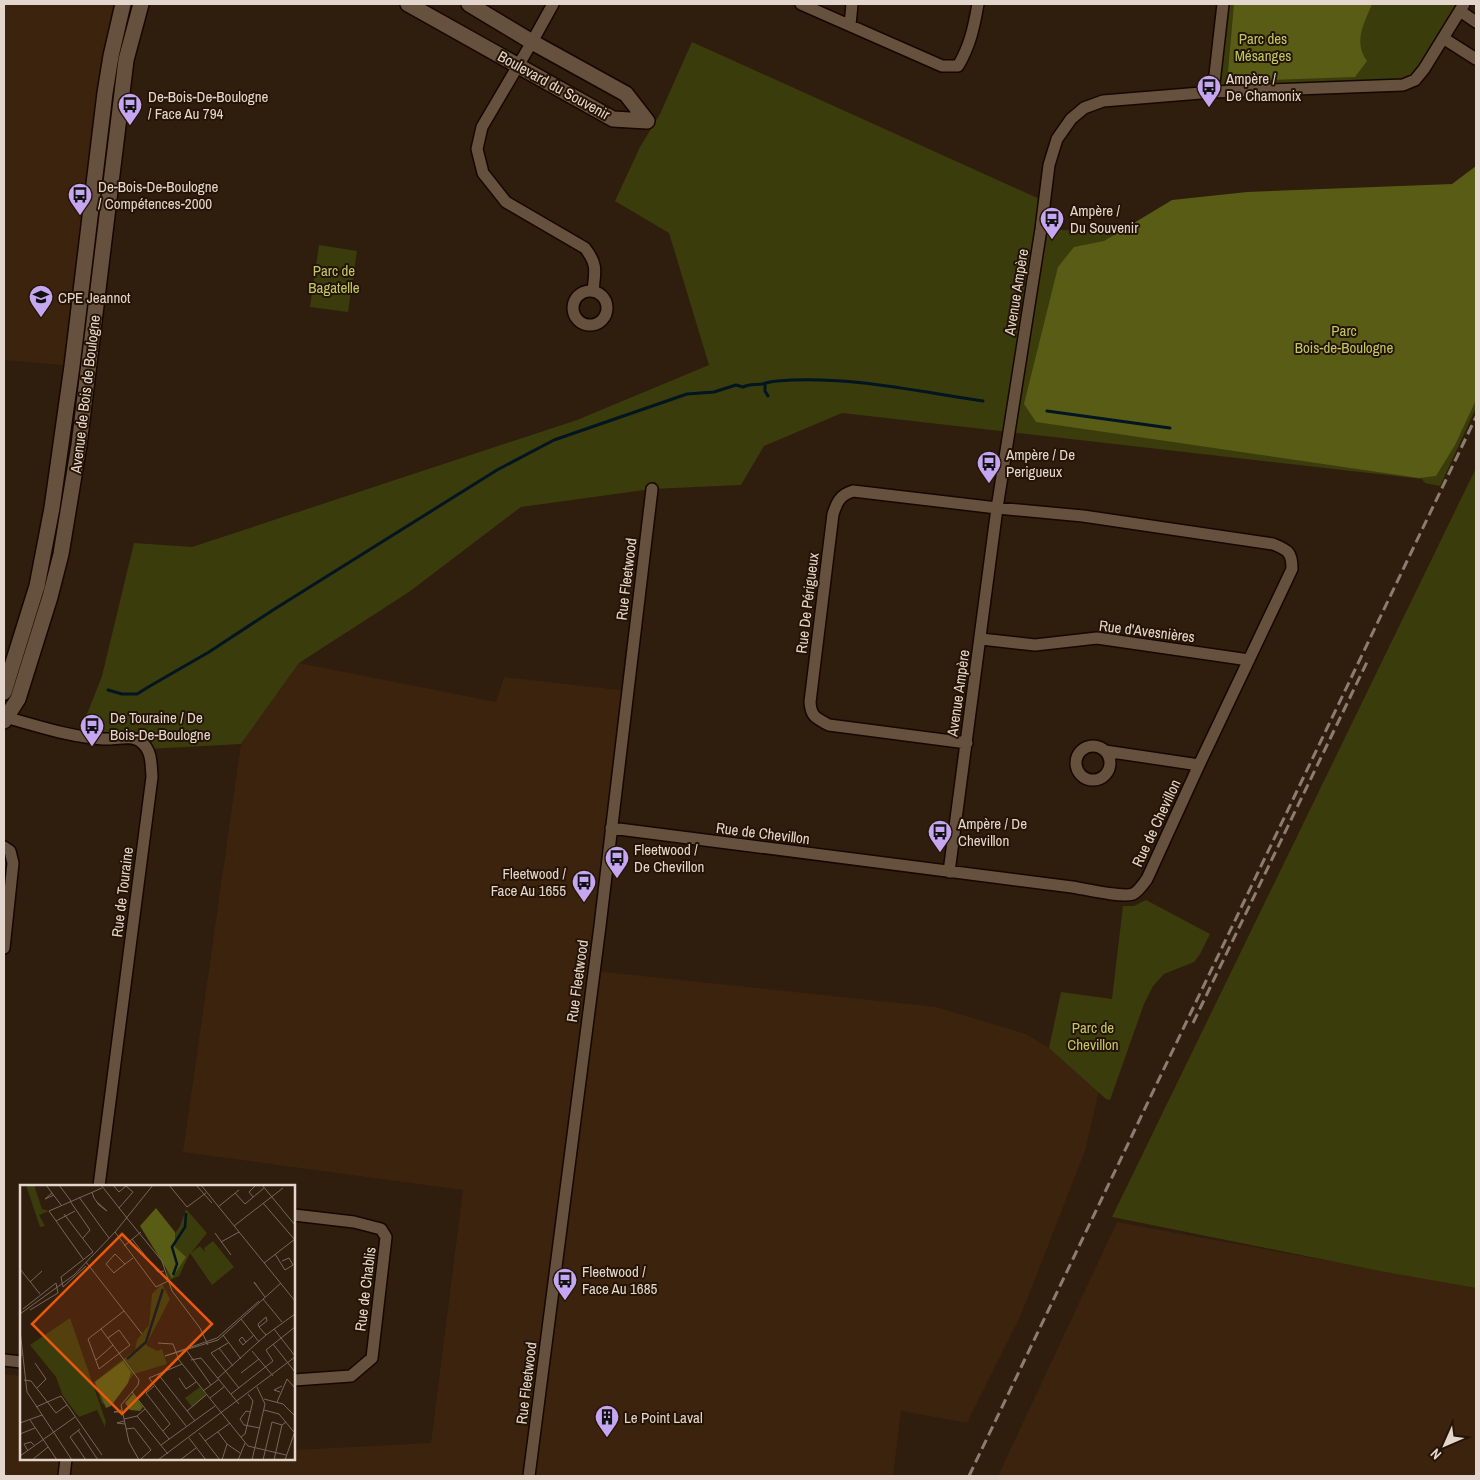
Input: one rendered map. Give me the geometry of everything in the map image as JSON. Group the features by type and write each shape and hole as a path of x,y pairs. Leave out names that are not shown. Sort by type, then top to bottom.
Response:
{"street":[{"name":"Avenue de Bois de Boulogne","path":"4,692 37,586 52,508 72,366 105,93 123,4"},
{"name":"Avenue de Bois de Boulogne","path":"4,715 18,699 50,597 61,554 79,446 126,60 141,4"},
{"name":"Boulevard du Souvenir","path":"408,4 613,119 648,121 626,94 532,42 469,4"},
{"path":"552,4 482,127 477,149 483,173 506,202 584,248 592,257 595,266 593,291"},
{"path":"801,4 942,66 958,66 966,51 978,4"},
{"path":"850,26 852,4"},
{"path":"1213,92 1223,4"},
{"name":"Avenue Ampère","path":"949,872 998,508 1049,165 1057,139 1071,119 1084,108 1103,101 1213,92 1403,85 1415,80 1424,69 1462,7 1476,22"},
{"path":"1443,38 1476,59"},
{"name":"Rue Fleetwood","path":"529,1476 652,489"},
{"name":"Rue De Périgueux","path":"967,743 828,725 816,718 811,711 810,702 833,514 839,499 853,491 998,508"},
{"name":"Rue de Chevillon","path":"611,828 1124,895 1133,894 1138,890 1147,879 1292,569 1292,558 1286,549 1273,544 1083,516 998,508"},
{"name":"Rue d'Avesnières","path":"981,639 1035,645 1097,638 1249,660"},
{"name":"Rue de Touraine","path":"4,715 78,737 130,738 140,740 148,748 151,761 152,777 99,1185"},
{"path":"1104,750 1199,765"},
{"path":"4,847 10,851 13,863 4,948"},
{"name":"Rue de Chablis","path":"295,1215 354,1222 381,1229 386,1237 372,1358 351,1376 295,1380"},
{"path":"4,1360 20,1362"},
{"path":"64,1476 66,1460"}],"shaded area":[{"path":"4,4 120,4 72,366 4,360"},
{"path":"299,663 496,702 504,677 628,691 596,971 936,1007 1026,1034 1049,1048 1099,1091 1085,1151 1020,1317 967,1423 901,1411 893,1476 4,1476 4,1374 20,1376 20,1460 295,1460 295,1450 431,1443 463,1190 183,1152 241,744"},
{"path":"1117,1222 1476,1288 1476,1476 998,1476"}],"green space":[{"name":"Parc des Mésanges","path":"1223,4 1464,4 1415,80 1213,92"},
{"path":"1234,4 1372,4 1360,39 1363,54 1367,61 1355,77 1238,81 1228,72"},
{"name":"Parc Bois-de-Boulogne","path":"692,42 1044,201 1041,229 1150,234 1476,196 1476,408 1440,486 1425,483 1422,479 842,413 764,446 741,485 652,489 521,507 409,592 299,663 241,744 148,749 140,740 78,737 102,676 134,543 192,547 577,420 709,365 669,233 615,201 640,147 660,114"},
{"path":"1476,166 1476,400 1455,445 1436,476 1419,478 1036,422 1024,404 1058,267 1074,247 1104,241 1172,200 1247,192 1452,184"},
{"name":"Parc de Bagatelle","path":"319,245 357,251 348,312 310,307"},
{"path":"1476,468 1476,1288 1380,1271 1112,1217"},
{"name":"Parc de Chevillon","path":"1146,900 1210,934 1194,962 1164,974 1153,986 1144,1004 1110,1100 1106,1099 1049,1048 1061,992 1112,999 1123,906 1134,906"}],"waterway":[{"path":"108,690 122,694 137,694 209,652 497,470 554,440 687,394 714,392 736,385 743,387 775,381 829,380 880,385 983,401"},
{"path":"765,383 765,391 768,396"},
{"path":"1047,411 1170,428"}],"railway":[{"path":"969,1476 1476,417"},
{"path":"1193,1023 1369,658"}],"place":[{"name":"Ampère / De Chamonix","path":"1209,108"},
{"name":"De-Bois-De-Boulogne / Face Au 794","path":"130,126"},
{"name":"De-Bois-De-Boulogne / Compétences-2000","path":"80,216"},
{"name":"Ampère / Du Souvenir","path":"1052,240"},
{"name":"CPE Jeannot","path":"41,318"},
{"name":"Ampère / De Perigueux","path":"989,484"},
{"name":"De Touraine / De Bois-De-Boulogne","path":"92,747"},
{"name":"Ampère / De Chevillon","path":"940,853"},
{"name":"Fleetwood / De Chevillon","path":"617,879"},
{"name":"Fleetwood / Face Au 1655","path":"584,903"},
{"name":"Fleetwood / Face Au 1685","path":"565,1301"},
{"name":"Le Point Laval","path":"607,1438"}]}
